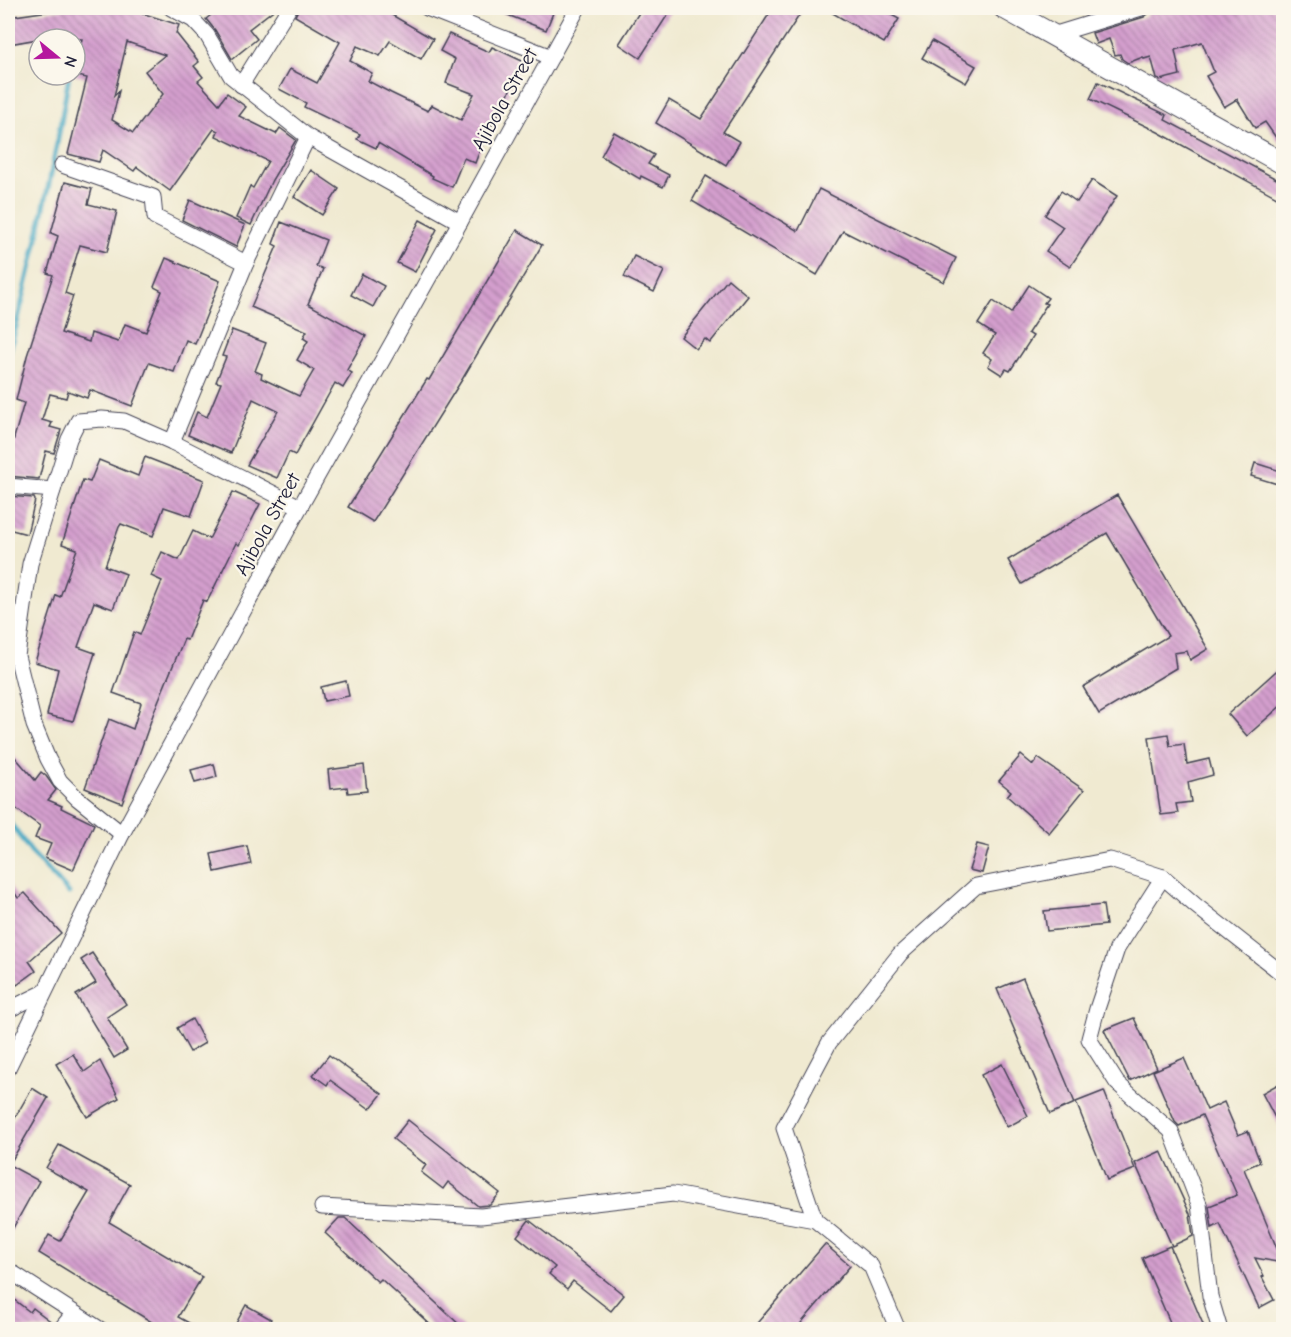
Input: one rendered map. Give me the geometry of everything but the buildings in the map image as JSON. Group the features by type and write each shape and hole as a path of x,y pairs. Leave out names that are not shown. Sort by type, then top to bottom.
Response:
{"street":[{"path":"171,8 193,20 207,35 231,76 308,136 460,222"},
{"path":"241,85 289,8"},
{"path":"427,8 551,57"},
{"name":"Ajibola Street","path":"8,1068 122,834 300,507 578,8"},
{"path":"1004,8 1284,165"},
{"path":"1053,35 1141,8"},
{"path":"172,442 246,263 308,136"},
{"path":"62,165 153,197 155,217 246,263"},
{"path":"122,834 77,798 60,780 34,725 17,656 30,564 69,439 78,421 102,419 123,421 172,442 300,507"},
{"path":"8,486 53,490"},
{"path":"815,1220 784,1128 829,1042 900,954 976,886 1110,860 1163,876 1195,905 1284,975"},
{"path":"1163,876 1116,949 1089,1039 1117,1083 1171,1131 1199,1204 1210,1296 1220,1329"},
{"path":"8,1010 43,993"},
{"path":"322,1207 481,1216 673,1194 815,1220 871,1266 898,1329"},
{"path":"8,1270 101,1329"},
{"path":"60,1329 74,1313"}],"waterway":[{"path":"8,358 42,218 67,87"},
{"path":"8,820 31,852 69,893"}]}
